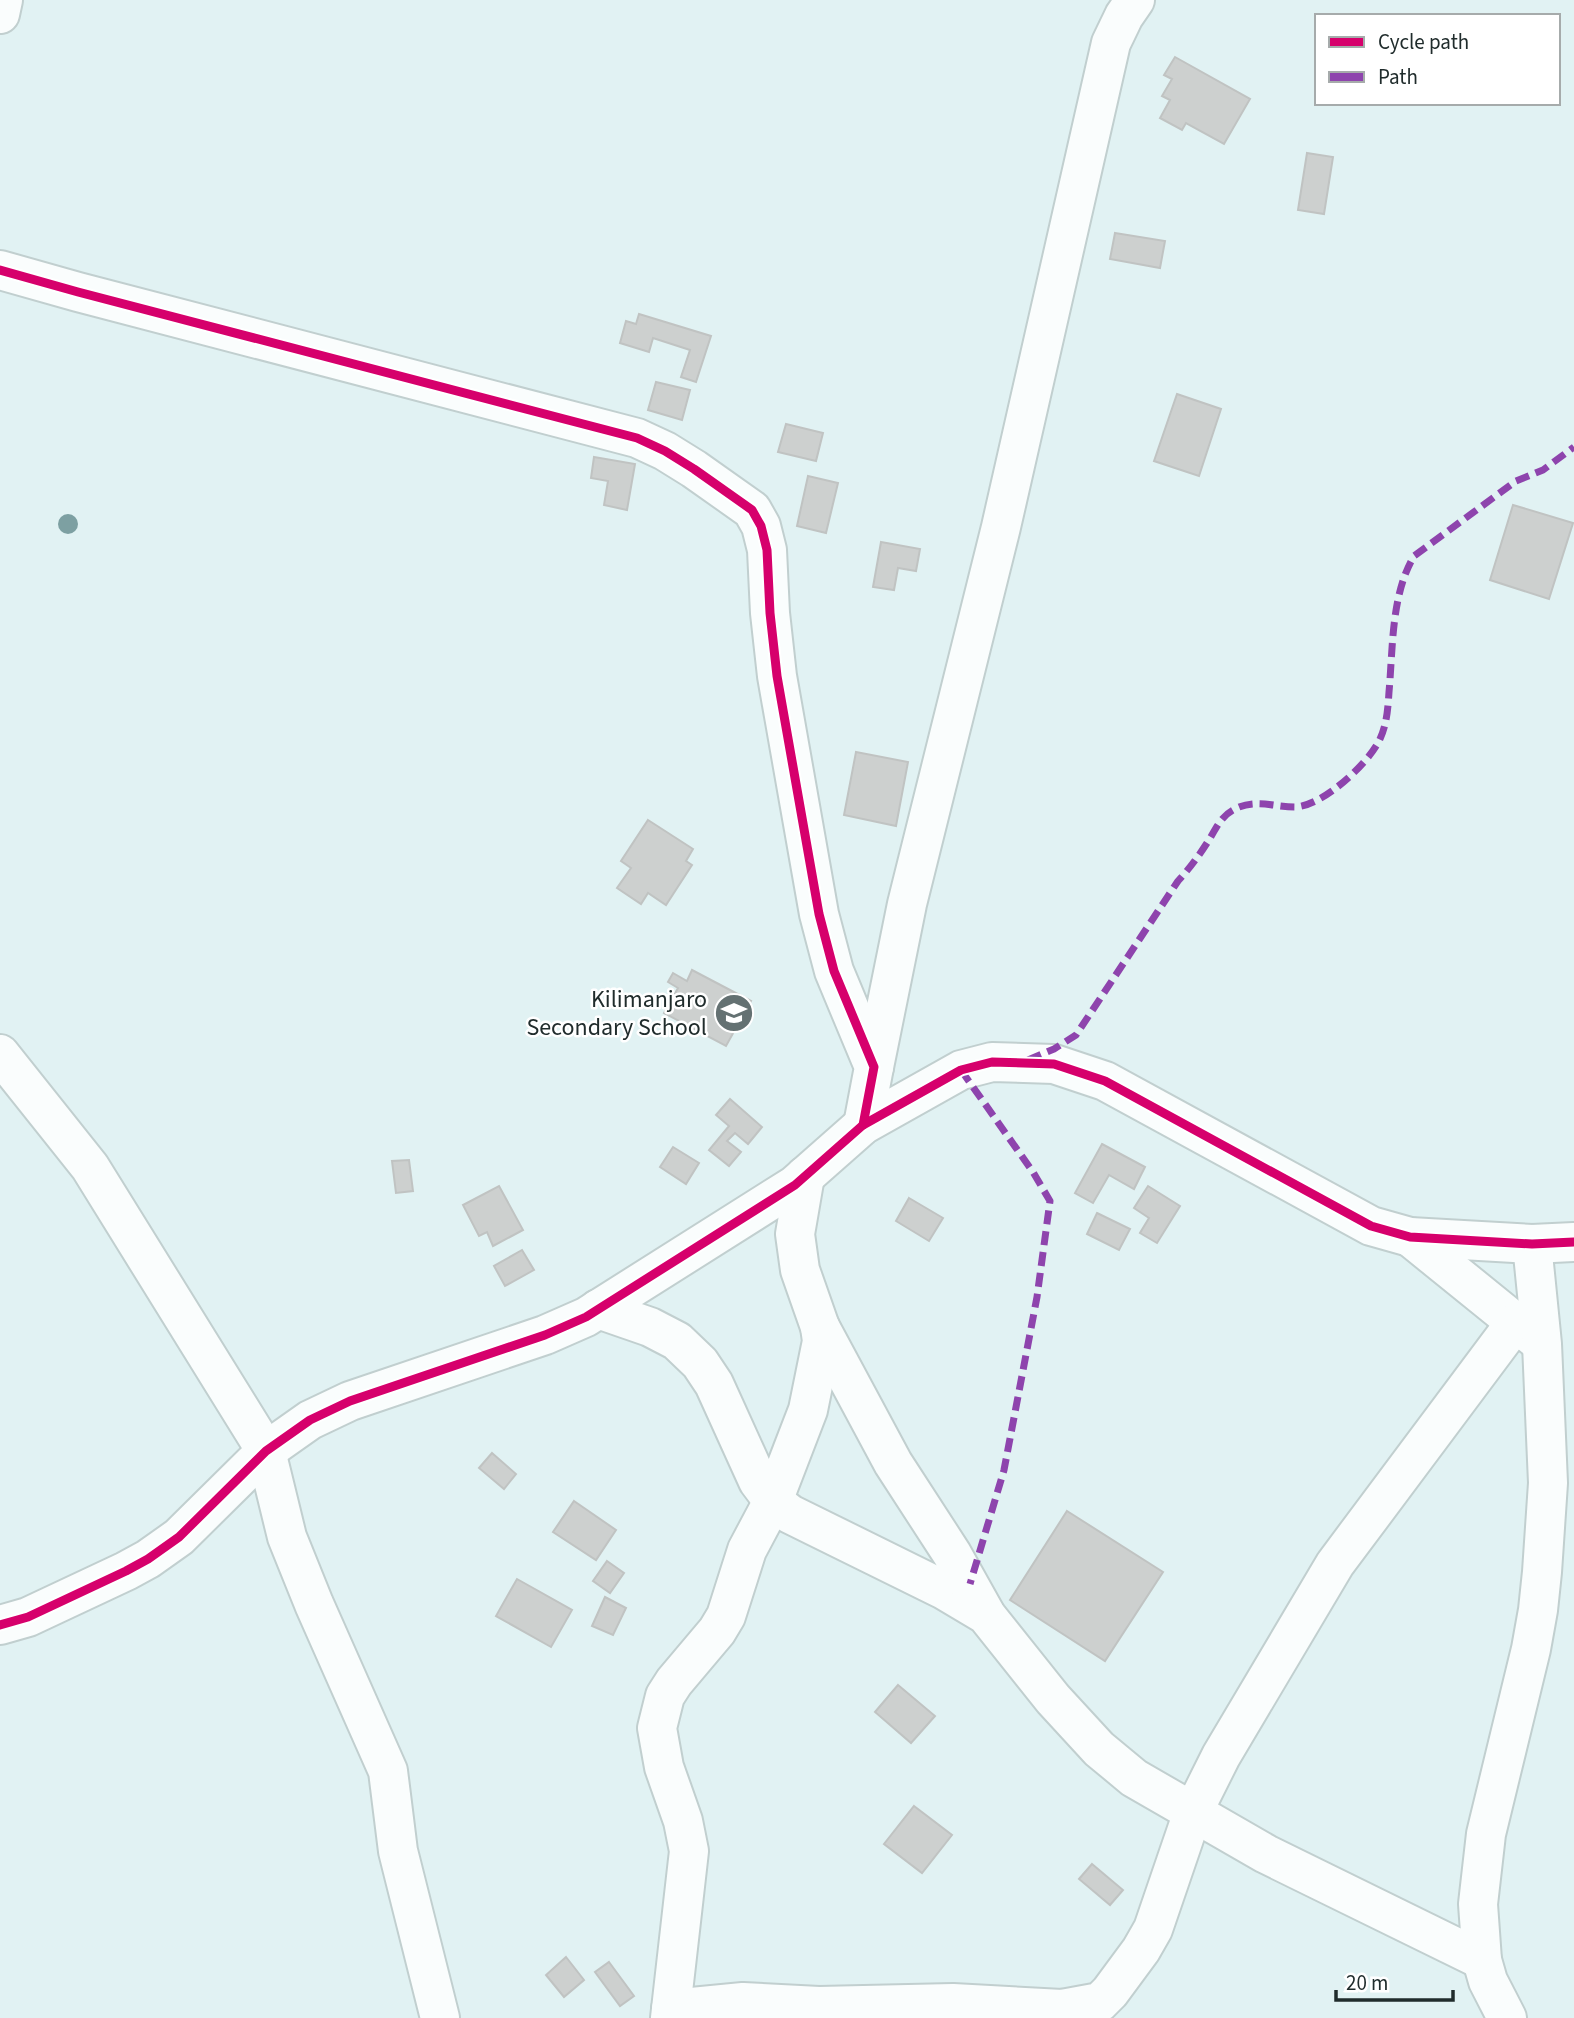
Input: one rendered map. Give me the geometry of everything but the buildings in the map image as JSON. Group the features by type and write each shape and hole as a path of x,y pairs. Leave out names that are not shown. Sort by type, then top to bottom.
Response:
{"street":[{"path":"0,14 3,0"},
{"path":"863,1125 907,904 1001,527 1111,43 1135,0"},
{"path":"0,270 637,438 694,469 752,510 761,526 767,550 777,676 819,914 834,971 874,1067"},
{"path":"0,1054 90,1167 266,1451 287,1537 388,1771 398,1851 440,2018"},
{"path":"0,1625 28,1617 148,1559 179,1537 266,1451 310,1420 350,1401 545,1335 598,1309 795,1185 863,1125 961,1070 992,1062 1054,1065 1105,1081 1371,1226 1410,1237 1532,1244 1574,1242"},
{"path":"805,1177 795,1234 800,1270 820,1327 893,1463 952,1554 986,1615 1054,1699 1099,1749 1135,1778 1266,1854 1482,1960"},
{"path":"1410,1237 1529,1334"},
{"path":"1507,2018 1488,1981 1482,1960 1478,1904 1485,1844 1531,1649 1542,1572 1548,1483 1529,1334 1532,1244"},
{"path":"598,1309 650,1327 677,1341 700,1363 714,1384 758,1482 774,1501 790,1514 944,1590 986,1615"},
{"path":"820,1327 822,1341 808,1410 774,1501 747,1550 726,1616 717,1631 674,1682 665,1696 660,1712 657,1728 659,1746 683,1821 689,1851 671,2013 743,2002 819,2006 953,2003 1062,2009 1100,2002 1141,1950 1153,1929 1193,1812 1221,1756 1335,1563 1529,1334"}],"marked path":[{"path":"1028,1060 1054,1049 1076,1035 1178,881 1228,813 1248,804 1295,807 1306,805 1344,782 1366,760 1380,739 1386,721 1397,605 1406,571 1414,556 1516,481 1543,470 1574,447"},
{"path":"961,1070 1033,1172 1050,1201 1037,1297 1004,1470 970,1584"}],"cycle path":[{"path":"0,270 637,438 694,469 752,510 761,526 767,550 777,676 819,914 834,971 874,1067 863,1125"},
{"path":"0,1625 28,1617 148,1559 179,1537 266,1451 310,1420 350,1401 545,1335 586,1317 795,1185 863,1125 961,1070 992,1062 1054,1064 1105,1081 1371,1226 1410,1237 1532,1244 1574,1242"}],"place":[{"name":"Kilimanjaro Secondary School","path":"734,1013"}]}
